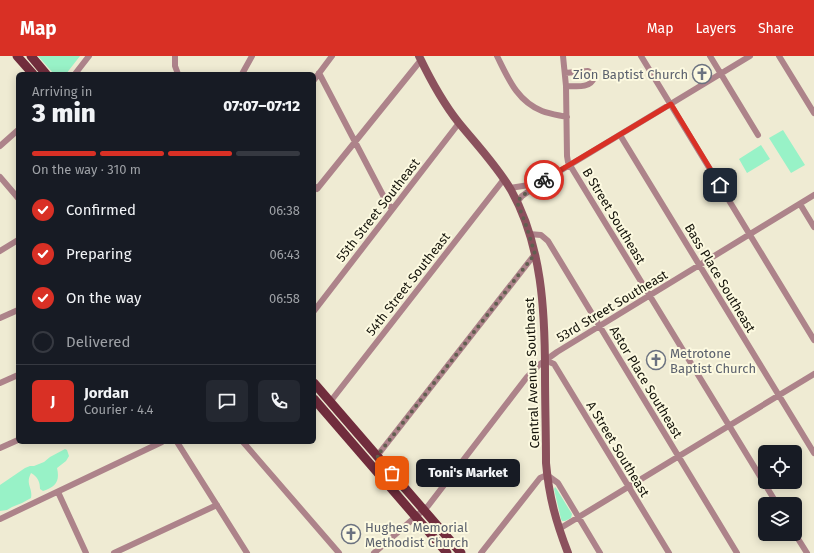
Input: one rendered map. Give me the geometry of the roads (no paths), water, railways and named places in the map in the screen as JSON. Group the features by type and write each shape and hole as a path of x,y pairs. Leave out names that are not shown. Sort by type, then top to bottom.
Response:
{"main road":[{"path":"17,56 31,72"},
{"path":"30,56 44,72"},
{"name":"Central Avenue Southeast","path":"420,58 440,95 459,123 492,163 510,188 517,202 535,254 543,304 547,475 552,503 559,529 568,553"},
{"path":"316,385 461,553"},
{"path":"316,401 448,553"}],"street":[{"path":"77,72 89,56"},
{"path":"175,56 175,66 177,72"},
{"path":"243,72 252,56"},
{"path":"316,78 332,56"},
{"path":"497,56 510,82 524,100 543,111 566,117"},
{"path":"563,56 566,86 567,156 570,165"},
{"path":"641,56 814,340"},
{"path":"710,56 758,135"},
{"path":"517,202 522,196 545,180 750,56"},
{"path":"779,56 814,113"},
{"path":"316,188 355,142 420,58"},
{"path":"565,73 588,71 594,78 592,83 587,85 566,86"},
{"path":"320,73 386,201 392,209"},
{"name":"55th Street Southeast","path":"316,308 459,123"},
{"path":"0,146 16,132"},
{"name":"Bass Place Southeast","path":"620,135 814,453"},
{"name":"B Street Southeast","path":"570,165 773,497"},
{"path":"0,177 16,196"},
{"name":"54th Street Southeast","path":"330,402 504,179"},
{"path":"510,188 529,185 545,180"},
{"name":"53rd Street Southeast","path":"374,553 416,517 432,500 527,377 545,360 814,195"},
{"path":"800,204 814,227"},
{"name":"Astor Place Southeast","path":"529,234 541,235 546,239 737,553"},
{"path":"0,251 16,241"},
{"path":"377,456 535,254"},
{"path":"0,318 16,311"},
{"name":"A Street Southeast","path":"545,360 554,364 669,553"},
{"path":"559,529 814,374"},
{"path":"0,383 16,376"},
{"path":"0,448 16,441"},
{"path":"0,519 158,444"},
{"path":"178,444 247,553"},
{"path":"245,444 339,553"},
{"path":"481,553 540,478 547,475 558,483 600,553"},
{"path":"58,492 86,553"},
{"path":"114,553 216,505"},
{"path":"799,541 807,553"}],"place":[{"name":"Zion Baptist Church","path":"702,74"},
{"name":"Metrotone Baptist Church","path":"656,360"},
{"name":"Toni's Market","path":"392,473"},
{"name":"Hughes Memorial Methodist Church","path":"351,534"}]}
